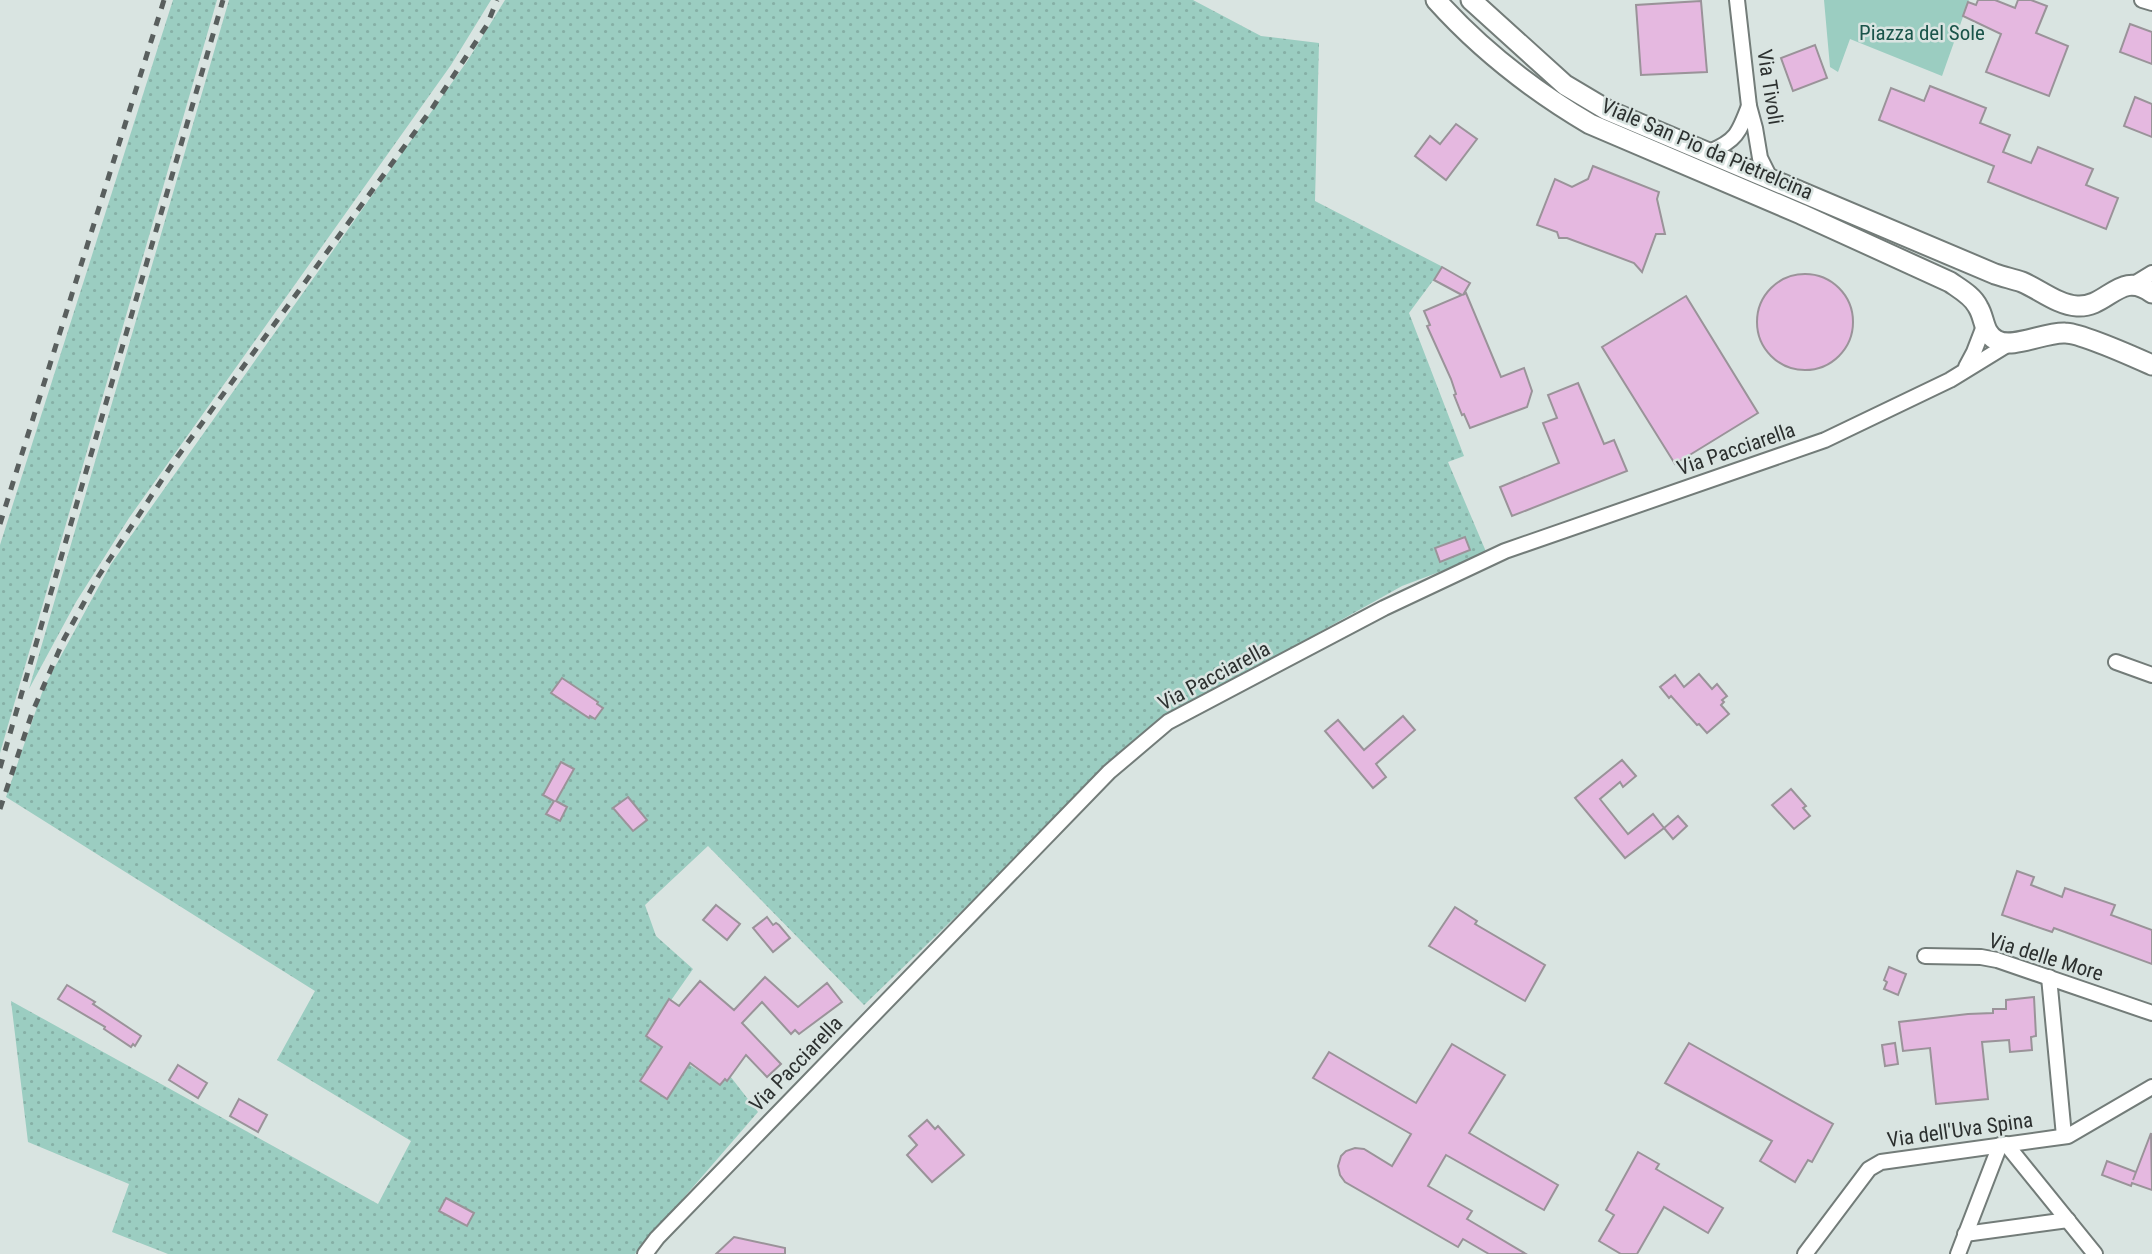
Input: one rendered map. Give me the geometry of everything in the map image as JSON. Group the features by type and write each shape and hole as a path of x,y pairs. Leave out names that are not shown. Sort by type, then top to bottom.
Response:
{"main road":[{"name":"Viale San Pio da Pietrelcina","path":"1436,0 1497,58 1561,107 1590,124 1801,214 1950,282 1971,298 1996,340 2007,345"},
{"name":"Viale San Pio da Pietrelcina","path":"1471,0 1565,85 1607,110 2077,306 2093,303 2123,286 2143,289"},
{"path":"1982,317 1982,297 1996,283 2007,279"},
{"path":"2007,345 2039,336 2068,333 2152,365"},
{"path":"2127,355 2152,347"}],"street":[{"name":"Via Tivoli","path":"1737,0 1749,106 1760,158 1770,178"},
{"path":"2142,0 2152,3"},
{"path":"1709,152 1727,145 1734,138 1741,129 1749,106"},
{"path":"2143,289 2152,274"},
{"path":"1963,371 1975,352 1982,317"},
{"name":"Via Pacciarella","path":"645,1254 657,1238 1109,772 1168,722 1384,608 1505,551 1825,440 1963,371 2007,345"},
{"path":"2116,662 2152,675"},
{"name":"Via delle More","path":"1925,956 1981,957 1997,960 2152,1013"},
{"path":"2049,977 2064,1136"},
{"name":"Via dell'Uva Spina","path":"1805,1254 1869,1169 1881,1162 2064,1136 2152,1087"},
{"path":"1958,1254 2003,1145 2095,1254"},
{"path":"1965,1234 2068,1220"}],"green space":[{"path":"173,0 217,0 0,753 0,545"},
{"path":"229,0 491,0 451,65 129,518 76,602 29,689"},
{"path":"505,0 1193,0 1261,36 1319,43 1315,201 1443,267 1409,313 1464,456 1448,462 1487,554 1402,586 1157,723 864,1005 708,846 645,905 656,936 693,969 646,1036 720,1085 730,1076 758,1112 635,1254 168,1254 112,1232 129,1184 28,1142 11,1001 378,1204 411,1141 277,1060 315,991 6,797 44,687 111,564 468,60"},
{"name":"Piazza del Sole","path":"1824,0 1969,0 1942,76 1850,39 1838,72 1830,67"}],"building":[{"path":"1978,0 1995,0 2015,8 2018,0 2031,0 2047,6 2036,33 2068,46 2049,96 1986,72 2001,34 1963,16 1968,2 1976,5"},
{"path":"1701,1 1707,72 1641,75 1636,5"},
{"path":"2130,24 2152,32 2152,64 2120,52"},
{"path":"1815,45 1827,78 1793,91 1781,58"},
{"path":"1930,86 1986,108 1980,123 2010,135 2003,152 2031,163 2038,147 2093,169 2086,185 2118,198 2106,229 1988,182 1994,166 1879,120 1891,88 1924,101"},
{"path":"2135,97 2152,104 2152,137 2124,126"},
{"path":"1456,124 1477,139 1446,180 1415,156 1430,136 1440,144"},
{"path":"1593,166 1659,192 1657,199 1665,234 1656,234 1642,272 1634,263 1567,238 1559,238 1557,232 1537,225 1555,179 1572,187 1588,179"},
{"path":"1442,267 1470,283 1463,295 1466,293 1501,377 1524,368 1532,391 1527,407 1470,428 1464,414 1462,415 1451,379 1427,326 1430,325 1424,311 1462,295 1434,280"},
{"path":"1805,274 1823,278 1839,288 1849,304 1853,322 1849,340 1839,356 1823,366 1805,370 1787,366 1771,356 1761,340 1757,322 1761,304 1771,288 1787,278"},
{"path":"1686,296 1758,413 1675,464 1602,347"},
{"path":"1578,383 1604,444 1614,440 1627,471 1512,516 1500,487 1559,463 1543,423 1557,418 1548,395"},
{"path":"1465,537 1470,550 1440,562 1435,548"},
{"path":"1699,674 1712,689 1717,684 1727,696 1721,705 1729,714 1707,733 1660,687 1675,675 1684,687"},
{"path":"562,678 603,708 595,719 590,716 589,718 551,693"},
{"path":"1403,716 1415,730 1376,764 1386,777 1373,788 1325,731 1338,720 1364,750"},
{"path":"1622,760 1636,776 1623,787 1620,782 1600,799 1628,834 1653,814 1664,828 1625,858 1575,798"},
{"path":"561,762 574,769 556,801 567,807 560,821 546,814 554,801 543,795"},
{"path":"1791,789 1806,806 1803,808 1810,816 1794,829 1772,805"},
{"path":"628,797 647,820 633,831 613,808"},
{"path":"1678,816 1687,826 1673,839 1664,828"},
{"path":"2017,871 2034,877 2031,885 2062,897 2065,888 2115,905 2111,915 2152,930 2152,964 2054,928 2052,932 2002,915"},
{"path":"716,905 740,924 727,940 703,920"},
{"path":"1455,907 1477,921 1475,924 1545,965 1525,1001 1429,946"},
{"path":"767,917 773,925 779,925 790,938 773,952 753,928"},
{"path":"1889,967 1906,974 1898,995 1884,989"},
{"path":"765,977 798,1007 827,983 842,1002 799,1034 795,1030 791,1034 762,1002 742,1023 781,1064 767,1077 746,1055 727,1081 725,1079 720,1085 690,1063 667,1099 640,1081 662,1047 646,1036 669,999 679,1006 700,981 734,1010"},
{"path":"67,985 141,1036 135,1046 133,1044 131,1047 104,1029 105,1027 58,999"},
{"path":"2034,997 2036,1036 2031,1037 2032,1050 2010,1052 2009,1040 1982,1042 1988,1099 1936,1104 1930,1048 1903,1051 1899,1022 1993,1013 1993,1009 2006,1009 2006,1000"},
{"path":"1689,1043 1833,1124 1812,1162 1808,1160 1795,1182 1760,1161 1772,1141 1665,1083"},
{"path":"1895,1043 1898,1064 1885,1066 1882,1045"},
{"path":"1452,1044 1505,1075 1469,1133 1558,1185 1544,1210 1446,1155 1428,1186 1472,1211 1467,1219 1526,1254 1489,1254 1463,1239 1458,1247 1345,1182 1340,1175 1338,1166 1341,1156 1355,1148 1364,1149 1392,1166 1411,1134 1313,1078 1329,1052 1416,1103"},
{"path":"178,1065 207,1083 198,1098 169,1080"},
{"path":"239,1099 267,1115 258,1132 230,1116"},
{"path":"927,1120 935,1129 938,1126 964,1155 932,1182 907,1155 917,1145 909,1136"},
{"path":"2151,1133 2152,1190 2132,1183 2131,1186 2102,1175 2107,1161 2136,1172 2133,1180"},
{"path":"1638,1152 1659,1164 1656,1169 1723,1208 1708,1233 1664,1207 1637,1254 1621,1254 1599,1241 1614,1215 1606,1210"},
{"path":"446,1198 474,1213 467,1226 439,1211"},
{"path":"734,1237 785,1248 785,1254 716,1254"}],"railway":[{"path":"0,524 164,0"},
{"path":"0,768 223,0"},
{"path":"0,809 32,713 64,639 98,577 175,460 431,110 487,25 497,0"}]}
